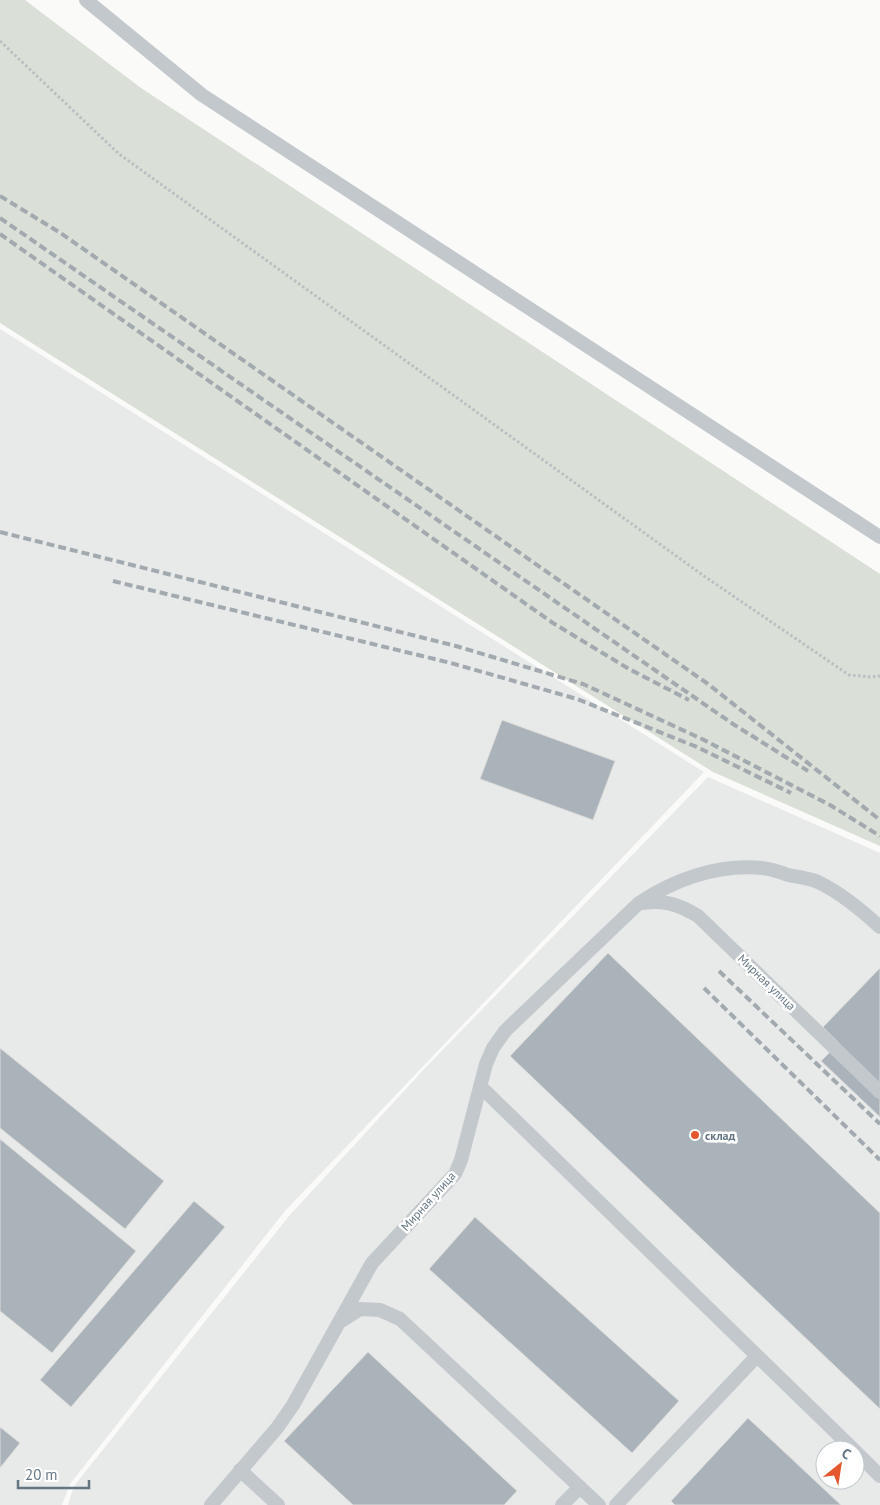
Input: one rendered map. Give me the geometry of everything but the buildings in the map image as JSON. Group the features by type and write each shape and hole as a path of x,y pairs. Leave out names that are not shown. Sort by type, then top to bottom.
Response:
{"lane":[{"path":"86,0 202,95 880,536"},
{"name":"Мирная улица","path":"211,1505 277,1428 372,1264 455,1174 461,1160 486,1064 493,1048 505,1032 639,903 680,880 714,870 763,868 817,882 859,908 880,927"},
{"name":"Мирная улица","path":"639,903 658,901 673,904 681,906 698,916 880,1092"},
{"path":"480,1086 843,1440"},
{"path":"340,1322 360,1309 380,1310 400,1319 599,1505"},
{"path":"616,1505 758,1356"},
{"path":"865,1462 880,1476"},
{"path":"240,1470 278,1505"},
{"path":"562,1505 580,1487"}],"path":[{"path":"0,40 119,154 712,582 849,675 880,676"}],"shaded area":[{"path":"0,0 25,0 141,88 880,574 880,846 713,772 0,323"},
{"path":"0,329 704,772 285,1211 70,1484 62,1505 0,1505"},
{"path":"708,777 880,853 880,1505 68,1505 74,1486 289,1216 428,1065"}],"railway":[{"path":"0,196 59,232 708,684 880,820"},
{"path":"0,218 733,724 808,771"},
{"path":"0,234 553,623 629,669 689,700"},
{"path":"0,532 456,646 583,684 702,739 830,805 880,836"},
{"path":"113,581 451,663 577,699 697,747 791,793"},
{"path":"719,971 880,1124"},
{"path":"704,988 880,1160"}],"place":[{"name":"склад","path":"695,1135"}]}
